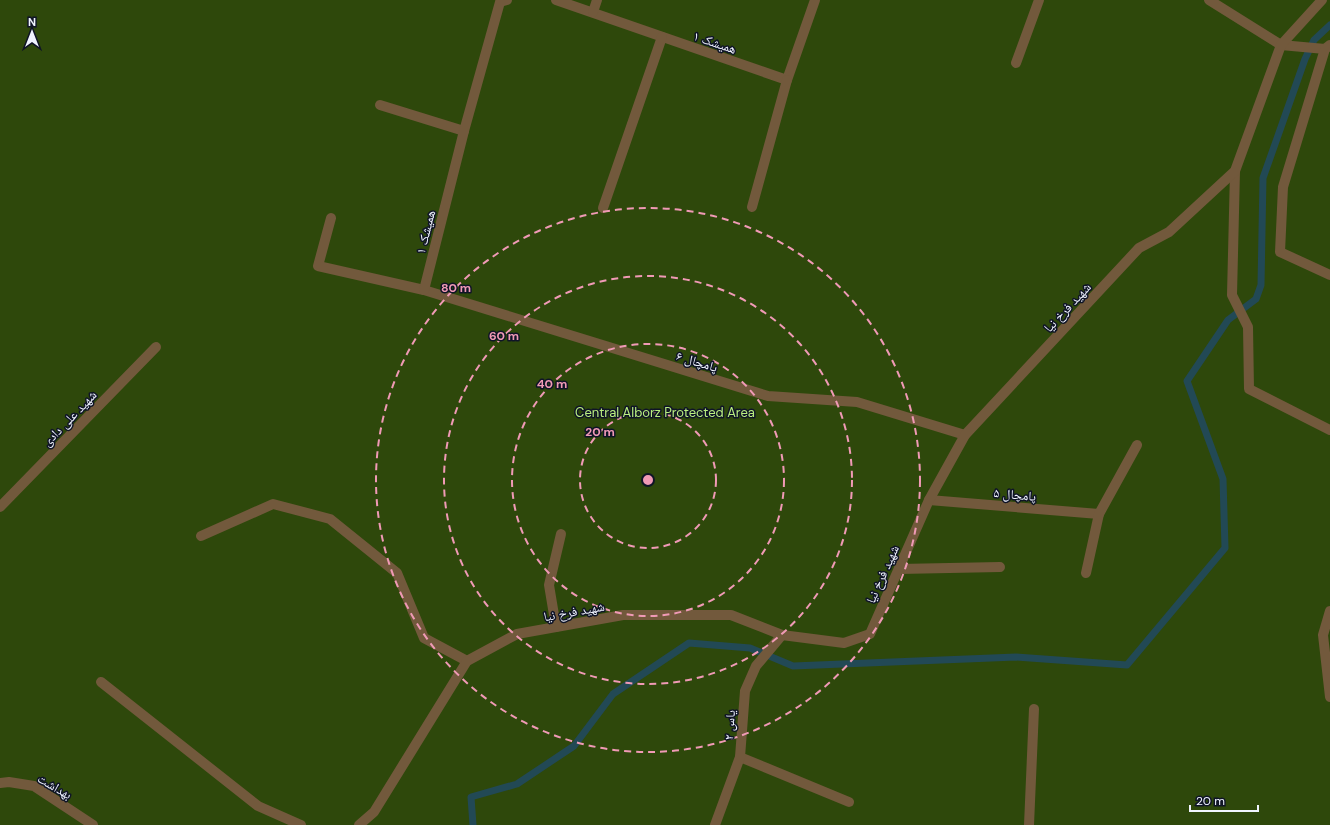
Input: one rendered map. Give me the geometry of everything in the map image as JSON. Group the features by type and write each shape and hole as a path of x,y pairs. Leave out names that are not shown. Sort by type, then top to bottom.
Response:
{"street":[{"name":"همیشک ۱","path":"424,290 464,131 500,2 507,0"},
{"name":"همیشک ۱","path":"556,0 787,80"},
{"path":"593,12 597,0"},
{"path":"752,207 787,80 815,0"},
{"path":"1016,63 1039,0"},
{"path":"1209,0 1281,45 1296,47 1328,47 1283,187 1280,252 1330,276"},
{"path":"1281,45 1322,0"},
{"path":"603,208 662,37"},
{"name":"شهید فرخ نیا","path":"467,661 517,634 623,615 731,615 782,635 844,643 870,634 929,500 965,435 1139,248 1169,232 1235,171 1281,45"},
{"path":"380,105 464,131"},
{"path":"1235,171 1232,295 1248,327 1249,389 1330,430"},
{"name":"پامچال ۶","path":"331,218 318,266 424,290 768,396 857,402 965,435"},
{"name":"شهید علی دادی","path":"0,507 156,347"},
{"path":"1086,573 1099,514 1137,445"},
{"name":"پامچال ۵","path":"929,500 1099,514"},
{"path":"201,536 273,504 330,519 398,573 424,638 467,661 374,812 359,825"},
{"path":"556,627 549,585 561,534"},
{"path":"899,569 1000,567"},
{"path":"1330,611 1323,635 1330,696"},
{"name":"یاس ۲","path":"715,825 740,757 745,691 756,666 782,635"},
{"path":"101,682 258,806 301,825"},
{"path":"1029,825 1034,709"},
{"path":"740,757 849,802"},
{"name":"بهداشت","path":"0,783 9,782 34,786 94,825"}],"green space":[{"name":"Central Alborz Protected Area","path":"0,0 1330,0 1330,825 0,825"}],"waterway":[{"path":"473,825 471,797 517,784 574,746 613,694 689,643 750,648 793,666 1016,657 1127,665 1225,548 1223,479 1187,381 1228,320 1256,299 1261,285 1263,178 1305,59 1314,40 1330,25"}]}
